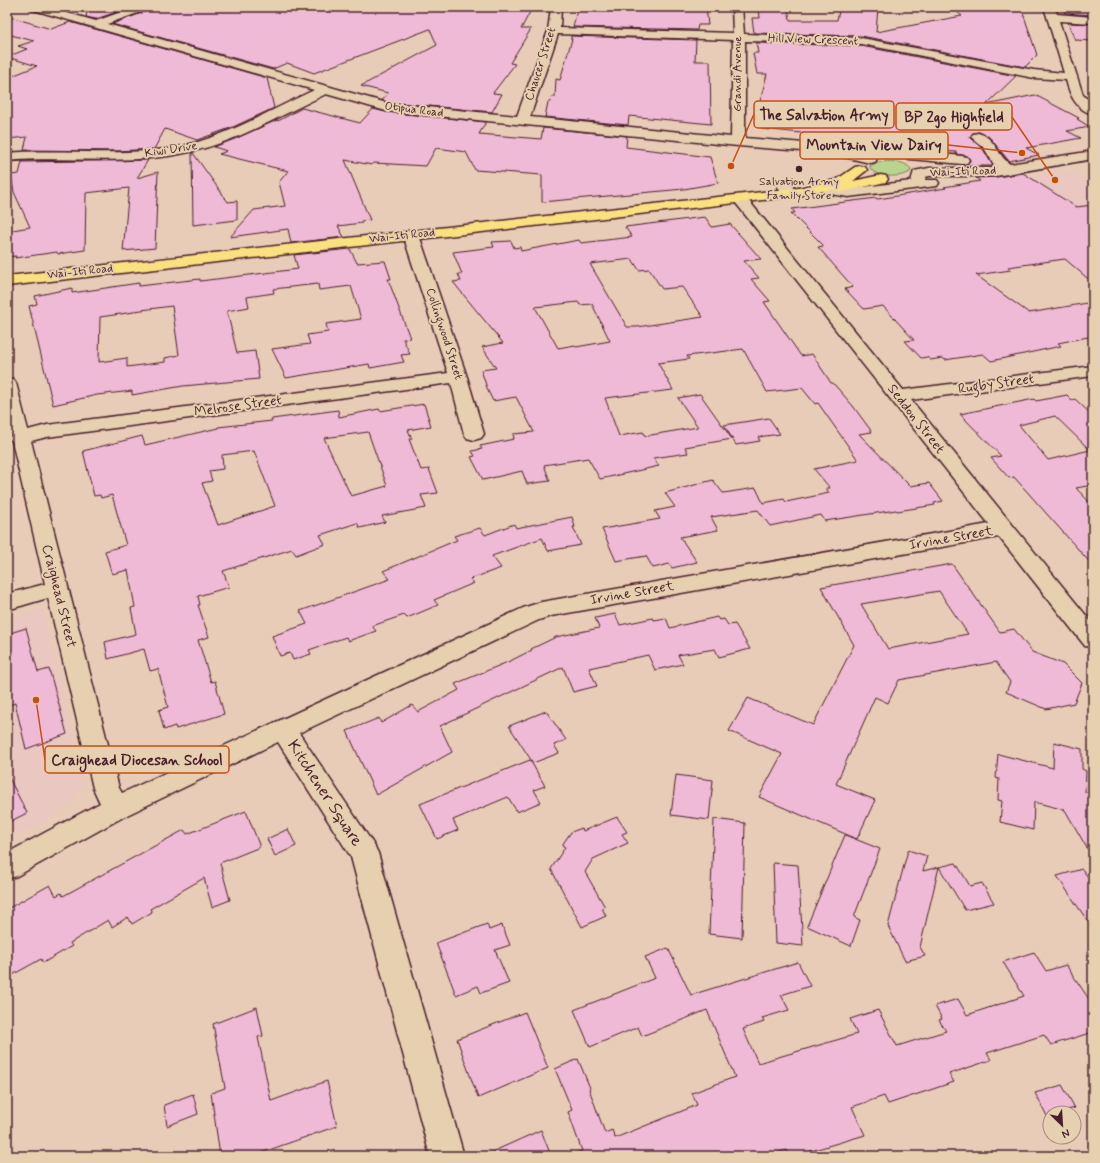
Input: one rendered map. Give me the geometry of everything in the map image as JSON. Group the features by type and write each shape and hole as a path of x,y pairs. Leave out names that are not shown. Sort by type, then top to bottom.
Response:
{"main road":[{"name":"Wai-Iti Road","path":"7,281 791,190 841,182 863,165"},
{"name":"Wai-Iti Road","path":"791,190 810,193 881,179"}],"street":[{"name":"Otipua Road","path":"34,7 386,107 704,142 738,142 776,149 807,148 832,150 863,165"},
{"path":"95,25 145,7"},
{"name":"Chaucer Street","path":"522,121 554,31 556,7"},
{"name":"Grandi Avenue","path":"737,7 739,38 738,142"},
{"path":"1093,20 1051,12 1077,97 1093,110"},
{"name":"Hill View Crescent","path":"554,31 861,41 1034,74 1070,77"},
{"name":"Kiwi Drive","path":"7,156 149,154 186,149 222,138 324,90"},
{"path":"978,137 989,146 1001,169"},
{"name":"Otipua Road","path":"807,148 863,165"},
{"path":"832,150 847,148 966,160 1001,169"},
{"name":"Wai-Iti Road","path":"917,174 945,167 1001,169 1093,155"},
{"path":"894,158 917,174 908,178 881,179 870,176 863,165 894,158"},
{"name":"Wai-Iti Road","path":"917,174 967,179 977,173 996,172 1001,169"},
{"path":"830,190 848,193 917,174"},
{"name":"Seddon Street","path":"741,195 1003,529 1093,640"},
{"name":"Collingwood Street","path":"412,235 458,377 474,434"},
{"name":"Rugby Street","path":"898,396 1093,371"},
{"name":"Melrose Street","path":"19,438 55,430 458,377"},
{"name":"Craighead Street","path":"7,383 19,438 106,788 116,808"},
{"name":"Irvine Street","path":"283,729 524,618 549,608 1003,529"},
{"path":"7,602 57,588"},
{"name":"Kitchener Square","path":"7,867 116,808 283,729 364,853 447,1156"}],"shaded area":[{"path":"1072,171 1093,186 1093,207 1009,218 969,183"},
{"path":"43,608 85,782 75,798 49,820 7,841 7,619"}],"green space":[{"path":"891,161 904,164 911,169 910,172 906,174 895,176 878,174 870,168 870,166 878,162"}],"building":[{"path":"88,7 131,7 96,19 86,17"},
{"path":"151,7 532,8 521,29 531,29 510,63 515,64 493,93 502,94 492,112 387,102 382,100 388,93 361,86 437,45 430,29 314,73 287,63 273,69 112,24 150,10"},
{"path":"661,7 706,7 708,25 698,25 697,30 573,27 577,10 644,11 644,9 661,9"},
{"path":"840,7 878,7 876,32 962,16 951,7 1021,7 1037,55 1025,67 861,36 754,33 752,18 760,18 759,8 788,8 790,20 837,20"},
{"path":"1063,7 1093,7 1093,15 1065,13"},
{"path":"7,16 51,29 70,22 267,78 274,108 233,127 197,140 165,129 154,149 117,151 24,150 27,137 7,139 7,78 37,66 7,57 27,49 18,46 34,41 7,34"},
{"path":"1068,23 1093,24 1093,41 1075,40"},
{"path":"571,36 696,40 695,61 710,61 711,124 629,116 628,125 545,117 548,102 550,102 551,97 555,97 556,79 560,80 572,39"},
{"path":"756,43 861,46 1016,76 986,105 1035,95 1079,118 1077,119 1090,127 1067,131 1081,138 1026,148 1039,155 1009,161 989,137 979,132 973,133 970,138 983,149 993,166 963,166 970,161 967,156 956,154 956,152 912,149 911,142 871,140 762,129 766,117 756,117 767,74 757,74 753,53 758,53"},
{"path":"302,108 360,123 373,109 386,112 486,122 479,134 541,139 543,128 627,136 626,147 710,157 718,183 684,189 542,202 542,175 475,170 466,152 436,148 426,166 374,163 372,165 345,160 370,220 361,221 362,223 338,226 344,237 291,243 288,229 230,237 254,210 285,206 279,182 288,171 219,154 227,151 214,147 277,120 278,121"},
{"path":"192,153 228,202 237,201 237,220 193,225"},
{"path":"148,160 137,178 158,172 155,248 123,251 129,188 86,193 85,250 15,258 16,256 7,257 7,231 30,227 14,192 11,175 19,174 22,162"},
{"path":"1023,173 1076,207 1093,205 1093,283 1065,259 1008,267 1011,270 976,275 1029,313 1093,302 1093,336 1058,343 1061,346 991,361 983,354 945,360 943,358 930,360 927,357 921,358 905,341 914,340 883,306 864,309 845,289 853,287 818,247 824,246 791,213 795,213 792,209 876,198 878,199 980,181 976,178"},
{"path":"705,217 712,227 730,224 761,259 744,261 759,278 751,279 770,301 764,302 801,356 812,354 831,383 833,383 853,406 872,432 859,434 910,486 929,483 943,501 934,503 935,505 825,521 821,515 770,526 758,510 711,517 718,530 680,537 697,562 672,568 669,564 653,568 646,556 616,561 602,529 660,519 655,511 675,507 665,493 713,480 723,493 756,488 763,503 784,499 786,502 829,493 826,488 830,488 814,469 858,460 818,403 815,404 802,388 767,392 743,349 687,356 689,359 658,363 673,390 605,398 619,436 643,432 645,436 698,427 678,398 700,394 732,439 685,447 688,453 653,458 659,466 600,479 588,458 544,465 550,481 527,484 522,471 483,480 471,457 475,456 472,451 482,449 480,446 514,439 513,434 534,432 516,397 493,401 488,391 481,370 496,368 482,347 503,343 453,282 461,281 458,274 462,274 453,252 494,247 492,242 511,241 514,248 520,247 521,251 579,240 581,243 632,237 625,227","holes":["632,259 639,270 649,269 662,289 682,287 703,317 637,327 627,327 590,264","578,302 580,305 592,304 610,341 576,347 575,345 558,348 535,307"]},
{"path":"350,249 357,263 385,261 391,279 388,279 410,338 403,339 410,354 401,355 404,362 370,368 369,364 286,378 272,349 310,344 307,335 328,332 326,324 361,319 351,286 319,290 318,284 273,289 274,293 247,297 249,307 227,311 237,353 255,351 259,379 183,386 132,395 132,391 97,395 53,405 29,306 37,304 35,296 72,288 72,293 139,283 139,286 200,279 200,281 298,269 294,255","holes":["172,306 179,355 165,358 165,362 127,367 127,358 99,362 100,317"]},
{"path":"1067,395 1072,400 1075,399 1093,416 1093,485 1076,488 1093,506 1093,566 1014,477 1009,478 991,458 1001,456 960,414 1034,399 1036,401","holes":["1055,416 1090,450 1048,460 1019,425"]},
{"path":"424,404 431,426 408,430 412,439 409,439 421,470 429,469 438,493 421,495 426,508 382,516 385,522 360,528 357,523 320,535 325,544 296,555 292,549 223,571 229,587 198,596 200,605 198,605 209,637 198,640 211,682 215,681 224,714 176,729 175,726 164,730 159,710 168,707 158,669 150,671 144,649 108,659 105,642 136,634 131,608 135,607 128,570 112,574 105,551 126,545 112,495 101,498 100,495 94,496 83,451 142,436 145,445 218,427 272,421 272,419 338,410 339,417 379,409 380,411","holes":["368,432 387,486 351,496 324,438","254,451 275,506 218,525 202,483 212,481 209,471 223,469 222,455"]},
{"path":"769,418 780,434 758,437 760,441 736,445 724,425"},
{"path":"572,517 575,527 573,527 581,545 548,551 542,538 492,556 501,568 470,579 474,583 434,600 438,605 407,618 404,615 372,626 376,631 348,641 346,637 309,650 311,654 293,660 290,653 280,656 272,636 307,624 300,611 390,579 383,571 457,540 454,536 480,528 485,535 514,524 516,528"},
{"path":"952,564 1000,632 1014,629 1032,652 1063,664 1082,683 1074,703 1046,709 1006,692 1010,682 996,662 899,680 888,703 875,697 836,784 875,800 857,839 759,797 782,754 729,731 748,698 813,725 854,645 821,587","holes":["939,591 968,634 888,649 861,604"]},
{"path":"615,614 620,625 653,618 654,620 666,618 670,628 717,617 719,620 724,619 728,625 735,624 750,649 719,657 715,649 678,655 683,664 655,670 648,655 589,668 597,686 573,692 563,667 440,726 452,752 376,795 347,731 379,718 381,723 412,705 418,712 459,690 455,684 510,661 556,637 599,628 595,618"},
{"path":"26,628 38,672 49,669 67,734 26,749 15,703 7,706 7,634"},
{"path":"546,711 566,740 554,745 559,753 533,763 509,726"},
{"path":"1054,742 1082,749 1082,769 1086,771 1085,792 1092,793 1091,855 1065,810 1034,802 1033,830 1000,822 1002,801 998,800 999,779 996,778 998,754 1053,768"},
{"path":"530,760 545,786 534,790 541,802 517,812 508,797 453,820 458,830 437,839 420,804"},
{"path":"7,774 27,813 7,823"},
{"path":"676,775 713,780 709,820 671,815"},
{"path":"246,811 260,847 220,863 230,900 212,907 204,878 150,909 152,912 132,924 128,917 112,927 108,920 70,943 72,946 43,963 41,959 7,978 7,909 50,885 56,896 61,893 63,896 184,830 187,834"},
{"path":"617,817 627,832 622,834 628,843 593,859 585,872 605,907 602,908 606,916 582,927 551,869 565,847 562,845 571,832 582,828 583,831"},
{"path":"714,819 745,823 742,938 709,934"},
{"path":"288,829 296,846 275,856 267,839"},
{"path":"845,835 880,849 854,917 860,920 851,946 807,926"},
{"path":"908,850 927,856 923,871 939,867 920,947 925,956 905,961 888,926"},
{"path":"773,863 798,865 803,946 776,943"},
{"path":"956,863 970,886 982,883 994,903 965,910 939,867"},
{"path":"1082,869 1093,884 1093,929 1057,876"},
{"path":"487,924 489,930 502,925 510,945 495,950 509,983 481,993 478,986 456,995 436,943"},
{"path":"668,948 691,995 798,962 810,986 781,995 789,1010 762,1018 764,1022 743,1029 758,1063 857,1034 850,1019 878,1010 897,1046 946,1031 939,1020 942,1019 935,1006 958,999 967,1015 1024,996 1003,962 1034,952 1046,971 1066,965 1093,1005 1093,1032 1051,1045 1044,1035 987,1053 991,1060 949,1074 954,1082 888,1104 884,1096 852,1107 865,1135 794,1156 790,1156 787,1150 763,1156 573,1156 572,1154 582,1151 568,1112 572,1110 555,1069 578,1059 590,1088 589,1089 605,1133 612,1130 615,1138 697,1105 692,1093 735,1077 707,1010 642,1036 638,1027 590,1047 574,1010 655,978 645,957"},
{"path":"257,1007 263,1036 258,1037 271,1101 327,1081 337,1126 252,1156 220,1156 211,1093 225,1088 213,1024"},
{"path":"525,1012 548,1068 478,1098 457,1039"},
{"path":"1062,1085 1073,1105 1042,1105 1042,1106 1035,1093"},
{"path":"193,1094 198,1114 167,1126 164,1105"},
{"path":"541,1130 551,1156 483,1156"}],"place":[{"name":"Mountain View Dairy","path":"1022,153"},
{"name":"The Salvation Army","path":"731,166"},
{"name":"Salvation Army Family Store","path":"799,169"},
{"name":"BP 2go Highfield","path":"1055,180"},
{"name":"Craighead Diocesan School","path":"36,700"}]}
